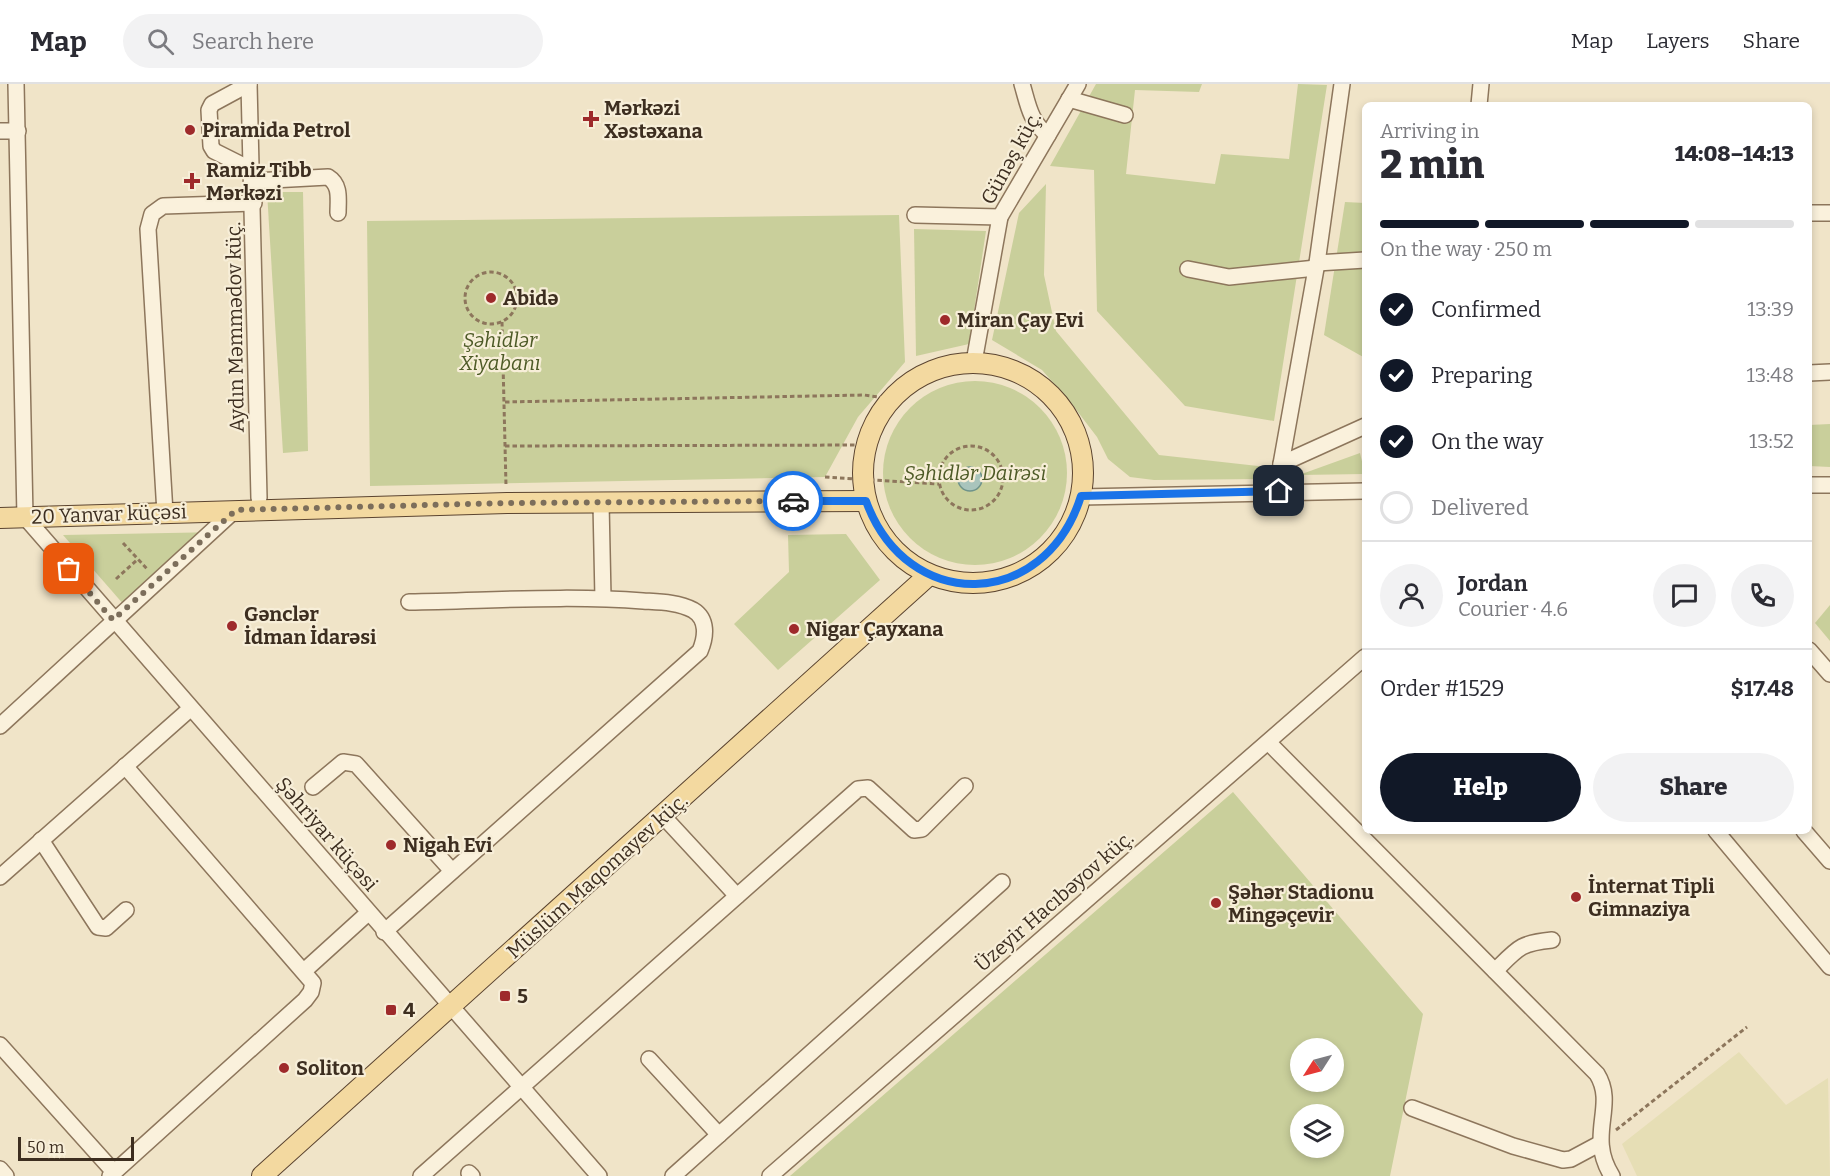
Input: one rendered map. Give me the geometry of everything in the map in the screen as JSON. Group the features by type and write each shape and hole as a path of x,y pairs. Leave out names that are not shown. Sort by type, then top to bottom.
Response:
{"main road":[{"path":"974,362 1010,369 1035,382 1059,404 1076,432 1082,453 1083,475 1081,496 1074,517 1050,553 1033,566 1014,576 971,584 929,575 911,565 883,537 866,501 862,482 866,445 881,412 906,385 938,368 974,362"},
{"name":"20 Yanvar küçəsi","path":"0,518 507,503 866,501"},
{"name":"Müslüm Maqomayev küç.","path":"262,1176 452,1008 929,575"}],"street":[{"path":"16,84 25,517"},
{"path":"249,84 212,105 209,110 211,146 214,151 253,176 328,177 336,182 338,188 339,213"},
{"name":"Aydın Məmmədov küç.","path":"249,84 254,202 259,498"},
{"path":"1022,84 1031,117 1037,128 1048,135"},
{"name":"Günəş küç.","path":"974,362 1000,217 1078,84"},
{"path":"1279,491 1281,464 1317,265 1342,84"},
{"path":"1479,102 1481,84"},
{"path":"1069,99 1125,115"},
{"path":"0,131 18,131"},
{"path":"165,513 148,229 152,214 163,206 254,202"},
{"path":"1812,213 1830,213"},
{"path":"915,215 1000,217"},
{"path":"1188,269 1229,277 1362,260"},
{"path":"1812,373 1830,372"},
{"path":"1281,464 1362,427"},
{"path":"1812,485 1830,485"},
{"path":"1081,496 1362,491"},
{"path":"601,502 603,598"},
{"path":"0,726 113,620 236,510"},
{"name":"Şəhriyar küçəsi","path":"25,517 384,932 599,1176"},
{"path":"384,932 700,651 705,638 703,623 694,611 676,604 603,598 409,602"},
{"path":"1812,653 1830,674"},
{"name":"Üzeyir Hacıbəyov küç.","path":"770,1176 1362,660"},
{"path":"0,877 190,709"},
{"path":"1269,742 1601,1080 1605,1090 1599,1143 1605,1166 1612,1176"},
{"path":"313,787 343,762 356,764 452,871"},
{"path":"0,1045 112,1174 305,1000 311,992 313,983 304,971 125,766"},
{"path":"421,1176 858,789 868,789 914,830 922,829 965,786"},
{"path":"663,816 737,896"},
{"path":"1719,834 1830,967"},
{"path":"1807,834 1827,851"},
{"path":"42,840 98,927 106,928 126,910"},
{"path":"674,1176 1002,882"},
{"path":"304,971 368,913"},
{"path":"1495,971 1517,949 1529,942 1552,940"},
{"path":"649,1059 719,1135"},
{"path":"1412,1108 1513,1146 1563,1160 1571,1159 1599,1143"},
{"path":"0,1169 6,1176"}],"path":[{"path":"502,322 480,322 466,305 466,290 481,274 503,274 517,291 517,306 502,322 507,503"},
{"path":"505,402 864,395 893,399"},
{"path":"505,446 866,445"},
{"path":"969,446 987,451 999,464 1002,472 1000,490 996,498 981,509 963,509 954,506 947,500 939,484 941,466 946,458 960,448 969,446"},
{"path":"825,477 939,484"},
{"path":"123,543 157,581"},
{"path":"116,579 138,559"},
{"path":"1599,1143 1747,1027"}],"shaded area":[{"path":"1739,1052 1786,1105 1828,1078 1830,1176 1637,1176 1622,1144"}],"green space":[{"path":"1096,84 1202,84 1199,92 1135,90 1126,174 1215,184 1221,154 1289,159 1298,84 1327,85 1274,421 1185,406 1097,311 1094,170 1050,166"},
{"path":"1046,184 1044,275 1056,331 1159,455 1267,467 1263,479 1154,480 1130,477 1108,459 1097,437 1042,370 992,340 1019,213"},
{"path":"267,192 303,192 308,451 283,453"},
{"path":"1345,202 1362,203 1362,356 1324,335"},
{"name":"Şəhidlər Xiyabanı","path":"899,215 905,362 858,417 825,477 370,486 367,221"},
{"path":"914,229 986,231 969,344 916,356"},
{"name":"Şəhidlər Dairəsi","path":"975,381 1010,388 1040,408 1060,438 1067,473 1060,508 1040,538 1010,558 975,565 940,558 910,538 890,508 883,473 890,438 910,408 940,388"},
{"path":"1830,424 1830,467 1812,466 1812,425"},
{"path":"1360,453 1362,474 1299,475"},
{"path":"221,532 132,614 63,535"},
{"path":"846,534 880,580 778,670 734,624 789,572 788,535"},
{"path":"1830,605 1830,641 1815,623"},
{"name":"Şəhər Stadionu Mingəçevir","path":"1233,792 1423,1014 1390,1176 790,1176"}],"water":[{"path":"970,467 979,470 982,479 979,488 970,491 961,488 958,479 961,470"}],"way so far":[{"path":"69,569 113,620 236,510 507,503 793,501"}],"place":[{"name":"Mərkəzi Xəstəxana","path":"591,119"},
{"name":"Piramida Petrol","path":"190,130"},
{"name":"Ramiz Tibb Mərkəzi","path":"192,181"},
{"name":"Abidə","path":"491,298"},
{"name":"Miran Çay Evi","path":"945,320"},
{"name":"Gənclər İdman İdarəsi","path":"232,626"},
{"name":"Nigar Çayxana","path":"794,629"},
{"name":"Nigah Evi","path":"391,845"},
{"name":"İnternat Tipli Gimnaziya","path":"1576,897"},
{"name":"Şəhər Stadionu Mingəçevir","path":"1216,903"},
{"name":"5","path":"505,996"},
{"name":"4","path":"391,1010"},
{"name":"Soliton","path":"284,1068"}],"route":[{"path":"793,501 866,501 883,537 911,565 929,575 971,584 993,582 1014,576 1033,566 1050,553 1064,536 1081,496 1279,491"}]}
